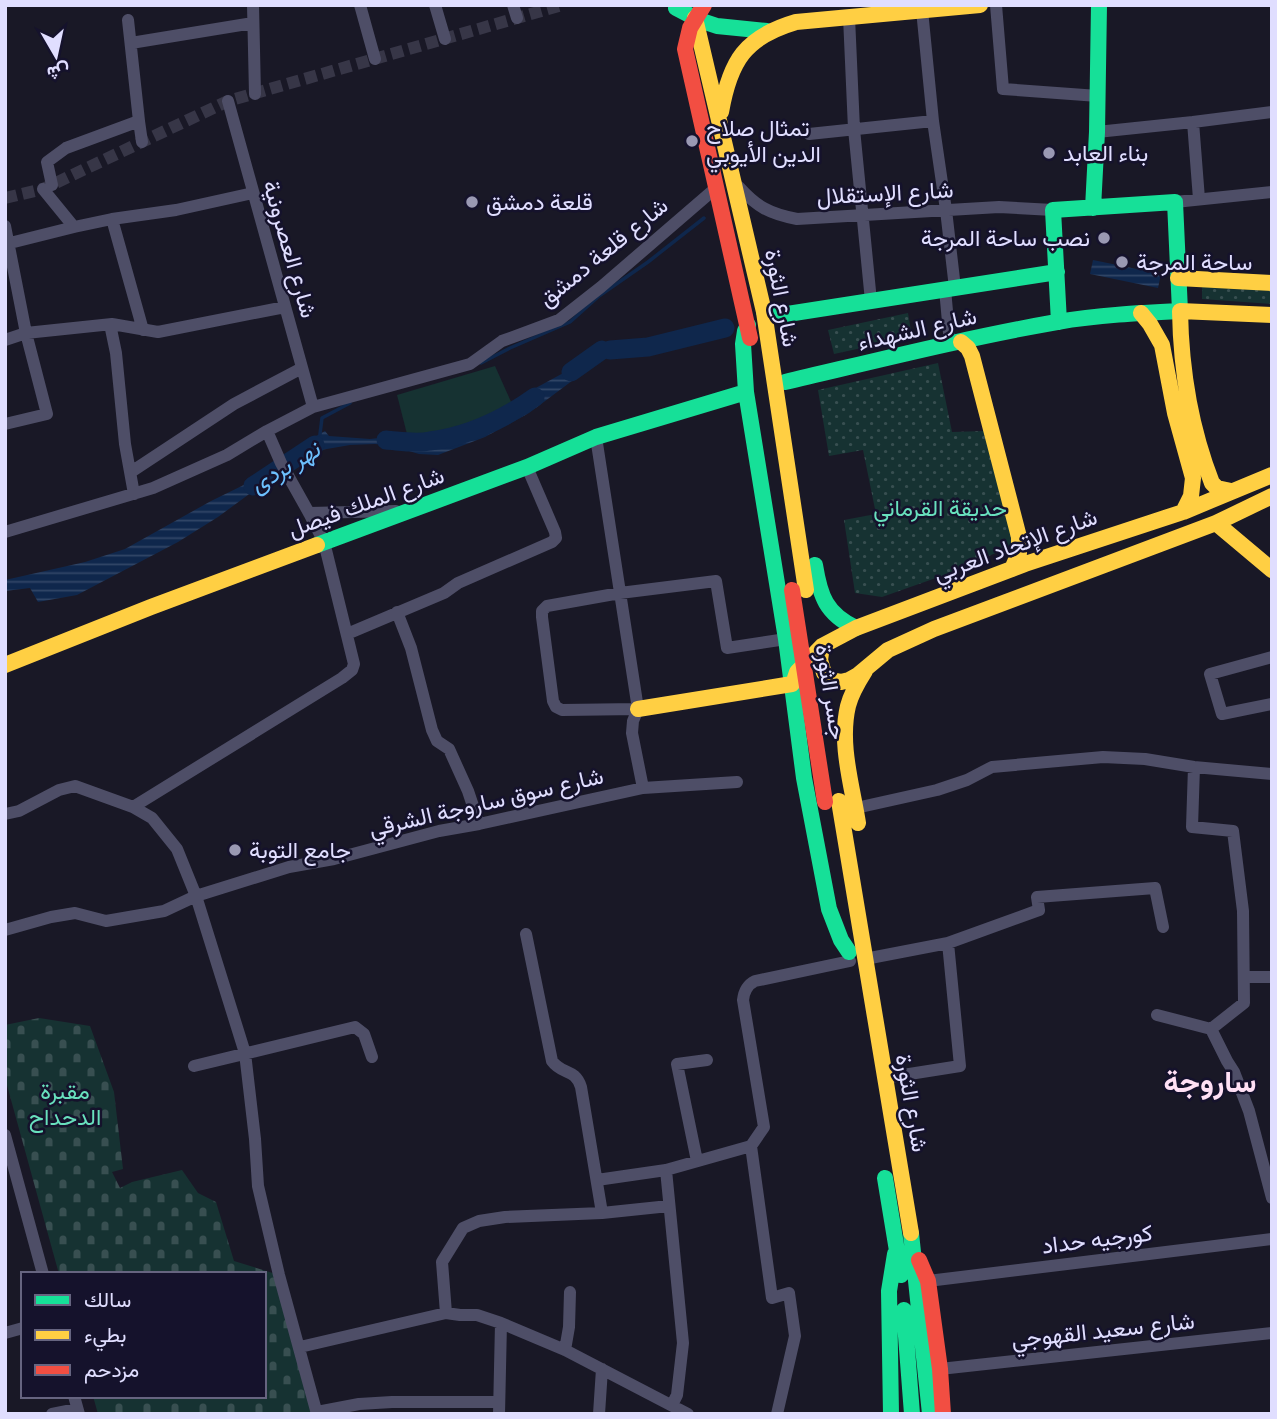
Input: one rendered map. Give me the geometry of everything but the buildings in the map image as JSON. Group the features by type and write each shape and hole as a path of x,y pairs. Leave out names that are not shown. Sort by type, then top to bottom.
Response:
{"main road":[{"path":"711,5 714,20 720,26"},
{"path":"719,122 728,77 750,44 767,31 796,22 893,9 922,10 980,5"},
{"path":"1093,208 1099,5"},
{"path":"689,8 720,26 767,31"},
{"name":"شارع الثورة","path":"689,8 690,28 685,49 748,325 799,593"},
{"name":"شارع الثورة","path":"689,8 733,179 765,319 799,593"},
{"path":"1231,491 1217,488 1212,483 1187,404 1182,372 1180,311 1175,202 1053,210 1059,322 1180,311 1272,315"},
{"path":"865,671 849,704 845,729 850,781 875,932 873,940 854,962 841,940 829,909 799,739 786,639 799,593 785,382 778,346 765,319 1056,272"},
{"path":"1178,278 1272,283"},
{"path":"1141,313 1157,332 1165,351 1173,405 1193,478 1194,489 1183,512"},
{"name":"شارع الشهداء","path":"785,382 1059,322"},
{"path":"748,325 743,344 746,392 799,593"},
{"path":"991,336 984,344 982,355 1020,544 1012,569"},
{"path":"956,343 968,348 972,356 1027,534 1043,558"},
{"name":"شارع الملك فيصل","path":"5,665 527,467 596,437 746,392"},
{"name":"شارع الإتحاد العربي","path":"792,684 797,672 822,646 856,628 1043,558 1183,512 1272,475"},
{"path":"822,646 820,664 824,672 839,681 848,681 865,671 888,650 934,629 1216,523 1272,496"},
{"path":"1238,513 1272,505"},
{"path":"1216,523 1272,570"},
{"path":"799,593 825,605 839,619 856,628"},
{"name":"جسر الثورة","path":"799,593 832,801"},
{"path":"638,709 792,684"},
{"path":"799,739 824,741 845,729"},
{"path":"807,792 816,780 830,775 844,777 850,781"},
{"name":"شارع الثورة","path":"832,801 854,962 884,1078 930,1414"},
{"name":"شارع الثورة","path":"883,1167 905,1245 903,1293 912,1414"},
{"path":"905,1245 928,1281 943,1414"},
{"path":"891,1414 889,1290 905,1245"}],"street":[{"path":"253,5 255,94"},
{"path":"359,5 375,59"},
{"path":"435,5 445,39"},
{"path":"996,5 1003,89 1098,96"},
{"path":"922,10 933,121 946,211 956,343"},
{"path":"849,17 854,129 871,301"},
{"path":"128,20 142,142"},
{"path":"131,43 253,23"},
{"name":"شارع العصرونية","path":"228,102 313,407"},
{"path":"1097,132 1272,113"},
{"path":"74,227 48,187 47,162 66,148 139,121"},
{"path":"809,134 933,121"},
{"path":"1193,122 1199,199"},
{"name":"شارع الإستقلال","path":"733,179 746,195 761,207 778,216 797,219 999,207 1053,210"},
{"name":"شارع قلعة دمشق","path":"5,532 153,488 227,455 313,407 470,364 502,341 559,320 716,187"},
{"path":"1175,202 1272,192"},
{"path":"10,243 112,219 176,210 253,193"},
{"path":"112,219 143,330"},
{"path":"5,226 26,333 47,414 5,424"},
{"path":"5,340 26,333 112,324 158,332 285,307"},
{"path":"112,324 125,444 134,494"},
{"path":"131,472 234,404 302,368"},
{"path":"133,807 352,670 354,664 324,542 281,463 267,431"},
{"path":"596,437 638,709 632,733 643,788"},
{"path":"347,634 444,593 458,583 552,542 556,538 555,532 527,467"},
{"path":"309,513 408,511"},
{"path":"638,709 562,710 556,707 553,701 542,611 547,606 620,593 716,581 727,648 786,639"},
{"path":"397,612 411,648 432,730 437,741 449,749 480,824"},
{"path":"1272,657 1210,674 1222,714 1272,704"},
{"path":"856,808 937,790 967,780 992,767 1104,757 1145,759 1194,767 1272,774"},
{"path":"1194,767 1192,827 1233,831 1242,911 1244,1003 1211,1029"},
{"name":"شارع سوق ساروجة الشرقي","path":"5,930 75,913 106,921 164,911 196,895 289,867 334,859 439,831 643,788 737,782"},
{"path":"5,814 19,811 59,790 75,786 133,807 152,818 177,849 196,895 245,1054 258,1186 317,1413 359,1404 392,1402 499,1408 501,1323"},
{"path":"597,1180 666,1170 751,1146 764,1127 743,1000 745,991 755,981 948,943 1039,910 1037,897 1156,888 1163,927"},
{"path":"526,934 552,1061 557,1067 572,1073 581,1087 602,1213"},
{"path":"884,1078 960,1066 948,943"},
{"path":"1244,977 1272,977"},
{"path":"1157,1015 1211,1029 1234,1072 1249,1111 1268,1169 1272,1198"},
{"path":"194,1066 355,1027 364,1034 372,1057"},
{"path":"697,1161 677,1064 707,1060"},
{"path":"5,1135 42,1272"},
{"path":"751,1146 772,1298 789,1293 795,1336 777,1414"},
{"path":"666,1170 683,1343 677,1395 672,1405"},
{"path":"446,1312 442,1262 463,1228 479,1221 505,1217 602,1213 669,1206"},
{"name":"كورجيه حداد","path":"928,1281 1272,1239"},
{"path":"565,1350 570,1292"},
{"path":"300,1347 446,1312 477,1315 565,1350 688,1414"},
{"name":"شارع سعيد القهوجي","path":"940,1369 1272,1333"},
{"path":"599,1414 602,1369"},
{"path":"52,1414 76,1406"}],"green space":[{"path":"1202,285 1272,289 1272,304 1202,299"},
{"path":"908,313 912,337 834,354 828,330"},
{"name":"حديقة القرماني","path":"938,363 952,432 984,431 1016,544 950,573 882,597 855,593 844,520 876,514 863,450 829,456 818,390"},
{"path":"495,366 512,404 490,418 429,437 407,434 397,395"},
{"name":"مقبرة الدحداح","path":"39,1018 90,1026 114,1092 123,1169 112,1172 120,1188 132,1182 182,1170 198,1193 216,1202 234,1261 279,1275 317,1414 98,1414 94,1398 266,1398 266,1272 58,1272 5,1078 5,1025"}],"water":[{"path":"1093,260 1161,274 1158,288 1090,274"},
{"path":"591,358 592,366 529,413 485,437 438,455 419,454 375,444 321,450 317,459 303,464 295,458 295,448 325,431 329,436 370,439 397,436 410,441 428,442 470,431 513,413 532,390"},
{"path":"269,466 276,479 178,542 77,595 38,602 30,588 5,591 5,580 85,562 125,549 254,480"}],"waterway":[{"path":"481,363 570,322 599,296 704,218"},
{"name":"نهر بردى","path":"610,350 648,347 725,328"},
{"name":"نهر بردى","path":"571,372 602,350"},
{"name":"نهر بردى","path":"386,440 419,442 444,439 472,431 535,397"},
{"path":"320,434 322,418 350,403"},
{"name":"نهر بردى","path":"253,486 315,445"}],"tunnel":[{"path":"5,198 43,189 228,101 562,5"}],"traffic: fast":[{"path":"1093,208 1099,5"},
{"path":"676,8 717,26 767,31"},
{"path":"785,382 955,342 1057,322 1072,320 1103,316 1180,311 1175,202 1053,210 1059,322"},
{"path":"764,312 781,315 1057,272"},
{"path":"748,325 743,344 746,392 786,639 804,778 829,909 841,940 849,952"},
{"path":"317,545 527,467 596,437 746,392"},
{"path":"815,565 826,603 838,617 856,628"},
{"path":"885,1178 901,1275"},
{"path":"911,1233 930,1414"},
{"path":"891,1414 889,1291 895,1254"},
{"path":"904,1310 912,1414"}],"traffic: slow":[{"path":"721,112 735,65 752,44 779,28 796,22 980,5"},
{"path":"695,18 764,312 806,590"},
{"path":"1178,278 1272,283"},
{"path":"1231,491 1217,488 1212,483 1192,420 1182,355 1180,311 1272,315"},
{"path":"1141,313 1162,345 1175,413 1193,478 1191,496 1183,512"},
{"path":"961,342 972,356 1019,537 1019,553 1012,569"},
{"path":"795,678 797,672 822,646 856,628 1025,564 1183,512 1272,475"},
{"path":"822,646 820,660 824,673 832,680 849,680 888,650 934,629 1216,523 1272,496"},
{"path":"1216,523 1272,570"},
{"path":"5,665 317,545"},
{"path":"858,823 847,764 845,735 849,702 865,671"},
{"path":"638,709 792,684"},
{"path":"839,801 911,1233"}],"traffic: jam":[{"path":"704,5 690,28 685,49 750,338"},
{"path":"792,590 825,802"},
{"path":"919,1260 928,1281 943,1414"}],"place":[{"name":"تمثال صلاح الدين الأيوبي","path":"692,141"},
{"name":"بناء العابد","path":"1049,153"},
{"name":"قلعة دمشق","path":"472,202"},
{"name":"نصب ساحة المرجة","path":"1104,238"},
{"name":"ساحة المرجة","path":"1122,262"},
{"name":"جامع التوبة","path":"235,850"}],"district":[{"name":"ساروجة","path":"1210,1082"}]}
